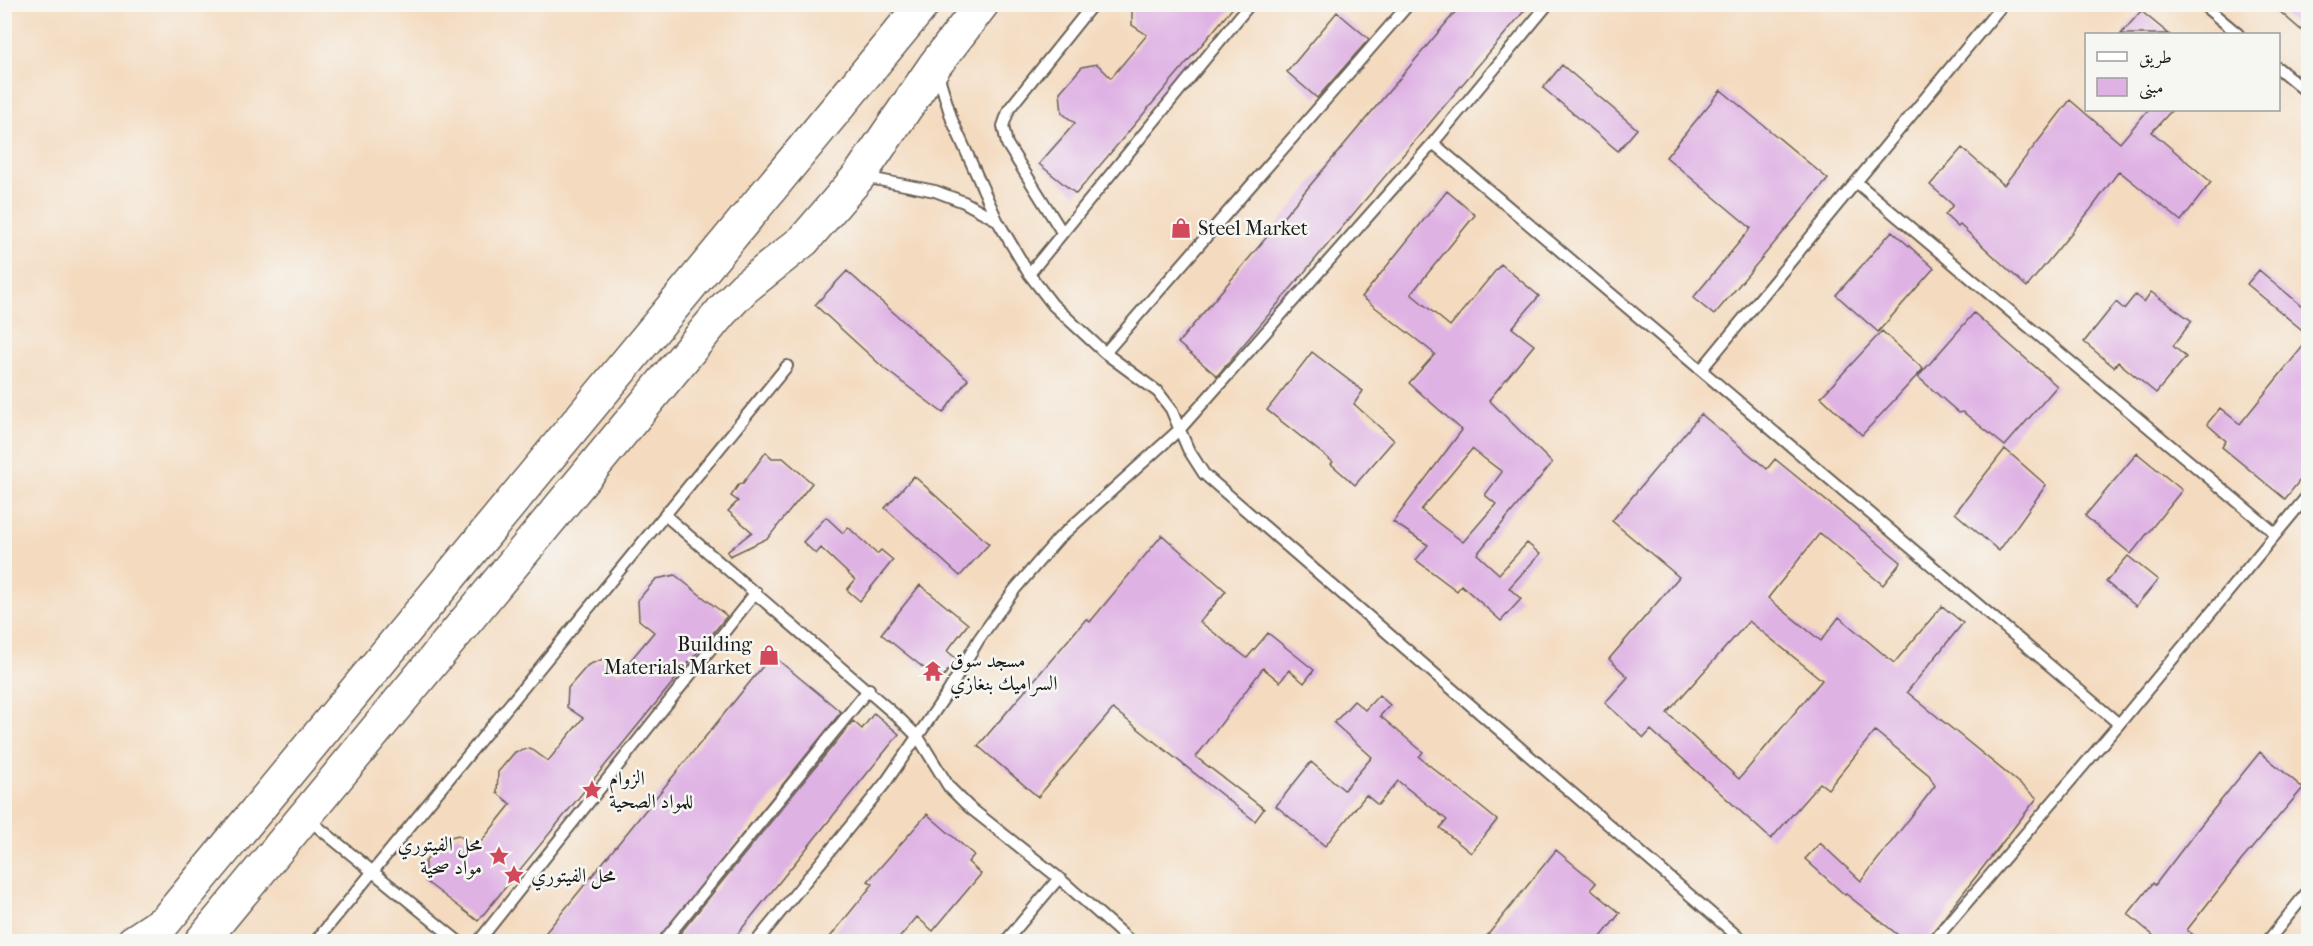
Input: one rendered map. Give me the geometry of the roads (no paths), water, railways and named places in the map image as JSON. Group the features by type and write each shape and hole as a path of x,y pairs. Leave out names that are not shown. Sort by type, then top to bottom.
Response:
{"main road":[{"path":"133,942 156,931 922,4"},
{"path":"201,942 722,311 744,288 804,240 859,176 935,65 982,4"}],"lane":[{"path":"1062,232 1007,144 1003,126 1009,109 1093,4"},
{"path":"1029,274 1250,4"},
{"path":"1105,353 1409,4"},
{"path":"756,942 886,782 948,692 980,639 1022,581 1058,539 1180,429 1432,142 1548,4"},
{"path":"1701,370 2003,4"},
{"path":"2202,4 2237,33"},
{"path":"935,65 952,120 996,220 1029,274 1053,305 1105,353 1158,392 1171,409 1188,449 1204,474 1744,942"},
{"path":"2280,70 2308,93"},
{"path":"1432,142 2119,724"},
{"path":"859,176 934,191 964,202 996,220"},
{"path":"1856,183 2276,534"},
{"path":"315,942 787,366"},
{"path":"1933,942 2119,724 2308,495"},
{"path":"666,516 869,689 918,737 949,787 969,807 1059,878 1131,942"},
{"path":"478,942 756,592"},
{"path":"663,942 869,689"},
{"path":"305,817 459,942"},
{"path":"1005,942 1059,878"},
{"path":"2267,942 2308,891"}],"place":[{"name":"Steel Market","path":"1181,228"},
{"name":"Building Materials Market","path":"769,655"},
{"name":"مسجد سوق السراميك بنغازي","path":"933,671"},
{"name":"الزوام للمواد الصحية","path":"592,790"},
{"name":"محل الفيتوري مواد صحية","path":"499,856"},
{"name":"محل الفيتوري","path":"514,875"}]}
